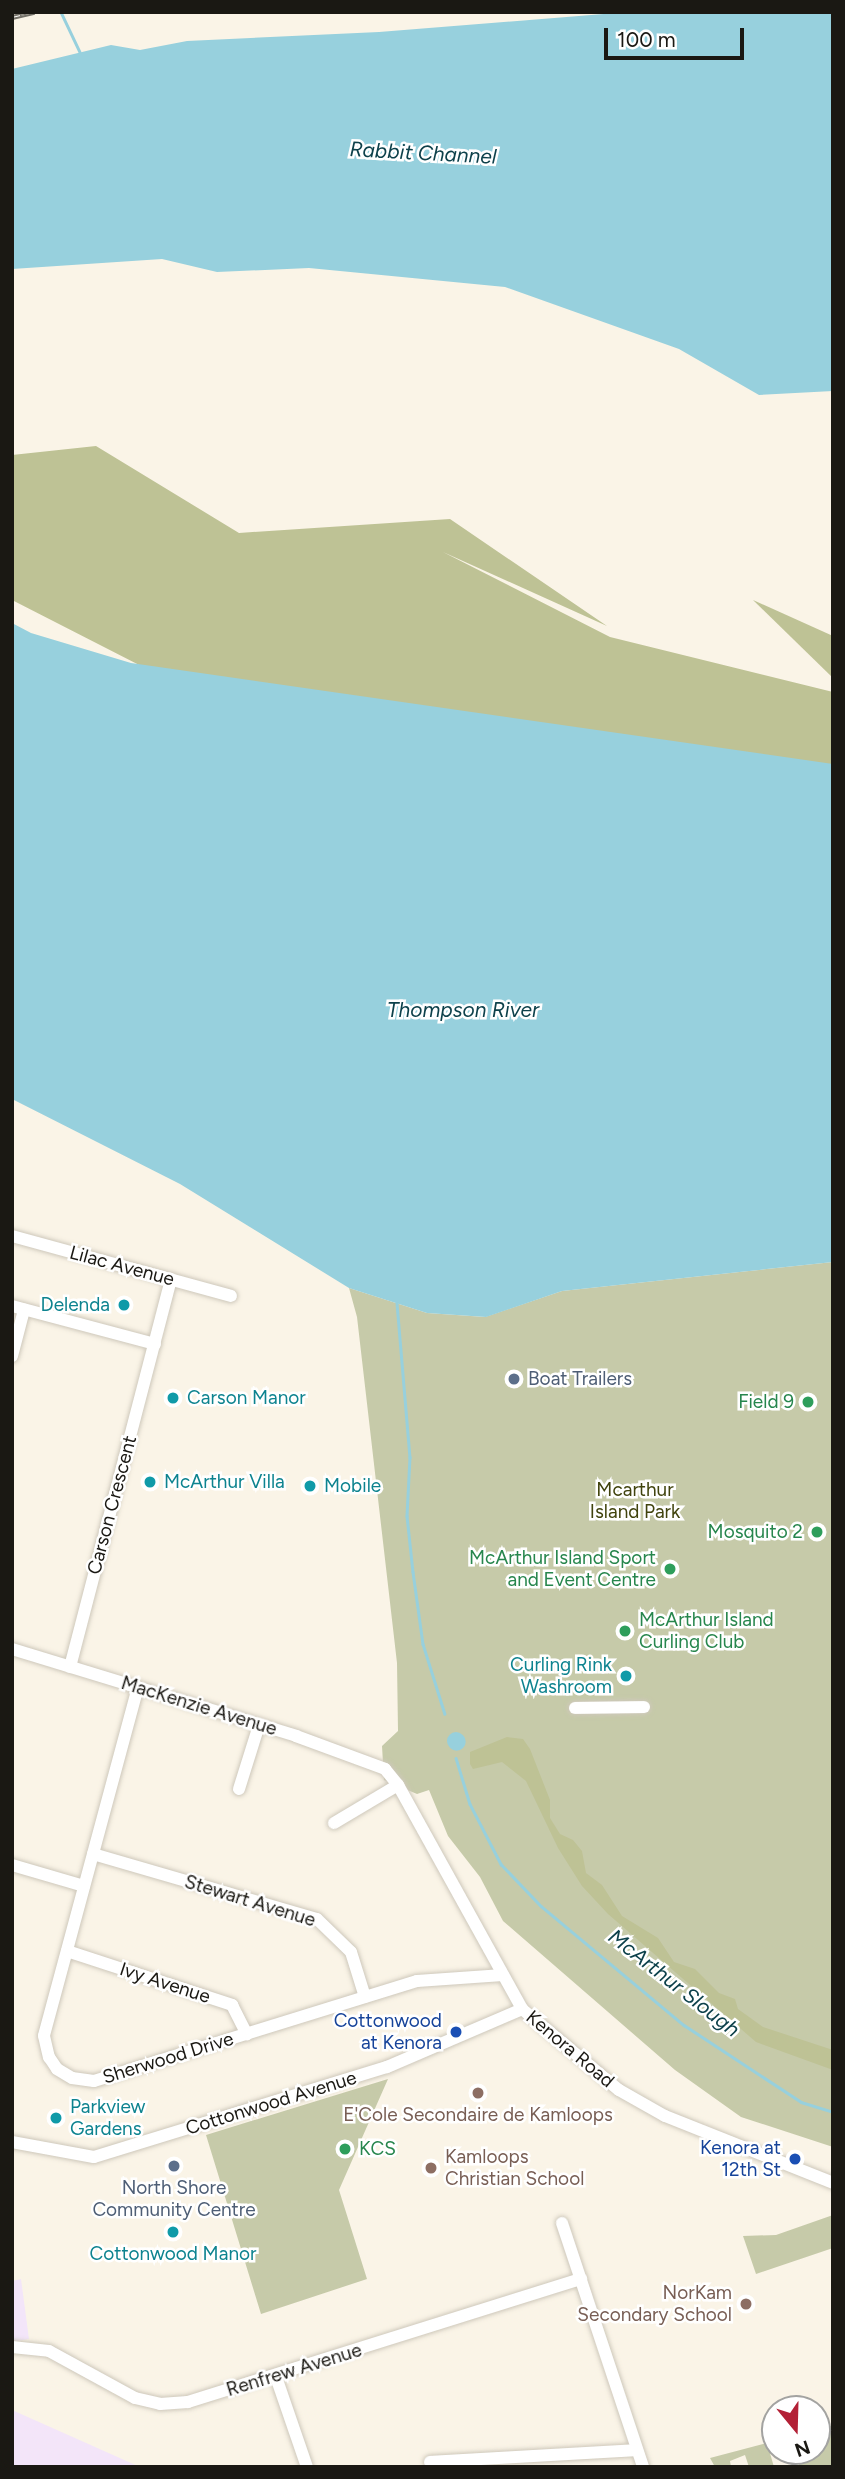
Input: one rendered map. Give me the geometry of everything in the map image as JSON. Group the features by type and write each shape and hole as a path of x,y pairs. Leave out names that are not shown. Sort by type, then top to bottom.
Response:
{"street":[{"name":"Lilac Avenue","path":"12,1236 231,1296"},
{"name":"Carson Crescent","path":"70,1667 171,1279"},
{"path":"12,1356 18,1308 155,1343"},
{"name":"MacKenzie Avenue","path":"12,1649 259,1725 385,1769"},
{"name":"Sherwood Drive","path":"138,1687 44,2036 48,2057 72,2078 94,2081 417,1981 503,1975"},
{"path":"575,1708 644,1707"},
{"path":"239,1789 259,1725"},
{"name":"Kenora Road","path":"385,1769 398,1785 522,2009 619,2090 665,2116 833,2183"},
{"path":"334,1823 398,1785"},
{"name":"Stewart Avenue","path":"93,1854 317,1919 351,1952 365,1997"},
{"path":"12,1865 84,1886"},
{"name":"Ivy Avenue","path":"67,1951 232,2005 247,2034"},
{"name":"Cottonwood Avenue","path":"12,2142 94,2157 387,2067 522,2009"},
{"path":"562,2223 643,2467"},
{"name":"Renfrew Avenue","path":"12,2347 49,2351 135,2398 160,2404 188,2402 276,2377 580,2278"},
{"path":"276,2377 307,2467"},
{"path":"430,2462 637,2450"}],"shaded area":[{"path":"21,2279 29,2339 12,2342 12,2281"},
{"path":"12,2410 140,2467 12,2467"}],"green space":[{"path":"96,446 239,533 450,519 607,626 443,552 610,637 833,692 833,808 290,742 12,600 12,455"},
{"path":"753,600 833,636 833,678"},
{"name":"Mcarthur Island Park","path":"833,1262 833,2147 741,2117 675,2070 503,1921 480,1877 448,1836 429,1790 417,1794 384,1780 382,1746 398,1731 397,1663 357,1317 349,1288 427,1313 485,1317 562,1291"},
{"path":"507,1737 523,1739 530,1749 550,1800 550,1818 560,1834 573,1840 582,1851 586,1873 602,1885 622,1916 658,1938 674,1962 695,1969 719,1993 735,1999 738,2009 763,2027 833,2050 833,2070 756,2042 608,1914 582,1886 558,1848 526,1781 502,1762 473,1769 470,1764 470,1752"},
{"path":"388,2079 339,2190 367,2279 261,2314 206,2135"},
{"path":"833,2215 833,2248 756,2274 743,2236 776,2235"},
{"path":"833,2425 833,2467 800,2467 799,2465 831,2465"},
{"path":"761,2445 761,2465 774,2467 749,2467 745,2455 730,2461 731,2467 715,2467 710,2458"}],"water":[{"name":"Rabbit Channel","path":"628,12 833,12 833,391 759,395 679,349 505,287 309,268 217,272 162,259 12,269 12,69 111,45 140,50 187,41 379,32"},
{"name":"Thompson River","path":"12,623 31,633 131,663 833,764 833,1262 562,1291 486,1317 427,1313 349,1288 180,1184 12,1099"}],"waterway":[{"path":"61,12 80,52"},
{"path":"397,1303 410,1457 407,1516 413,1572 423,1644 445,1714"},
{"name":"McArthur Slough","path":"456,1758 470,1804 501,1864 541,1906 684,2025 801,2102 833,2112"}],"railway":[{"path":"12,17 34,12"}],"place":[{"name":"Delenda","path":"124,1305"},
{"name":"Boat Trailers","path":"514,1379"},
{"name":"Carson Manor","path":"173,1398"},
{"name":"Field 9","path":"808,1402"},
{"name":"McArthur Villa","path":"150,1482"},
{"name":"Mobile","path":"310,1486"},
{"name":"Mosquito 2","path":"817,1532"},
{"name":"McArthur Island Sport and Event Centre","path":"670,1569"},
{"name":"McArthur Island Curling Club","path":"625,1631"},
{"name":"Curling Rink Washroom","path":"626,1676"},
{"name":"Cottonwood at Kenora","path":"456,2032"},
{"name":"E'Cole Secondaire de Kamloops","path":"478,2093"},
{"name":"Parkview Gardens","path":"56,2118"},
{"name":"KCS","path":"345,2149"},
{"name":"Kenora at 12th St","path":"795,2159"},
{"name":"North Shore Community Centre","path":"174,2166"},
{"name":"Kamloops Christian School","path":"431,2168"},
{"name":"Cottonwood Manor","path":"173,2232"},
{"name":"NorKam Secondary School","path":"746,2304"}]}
